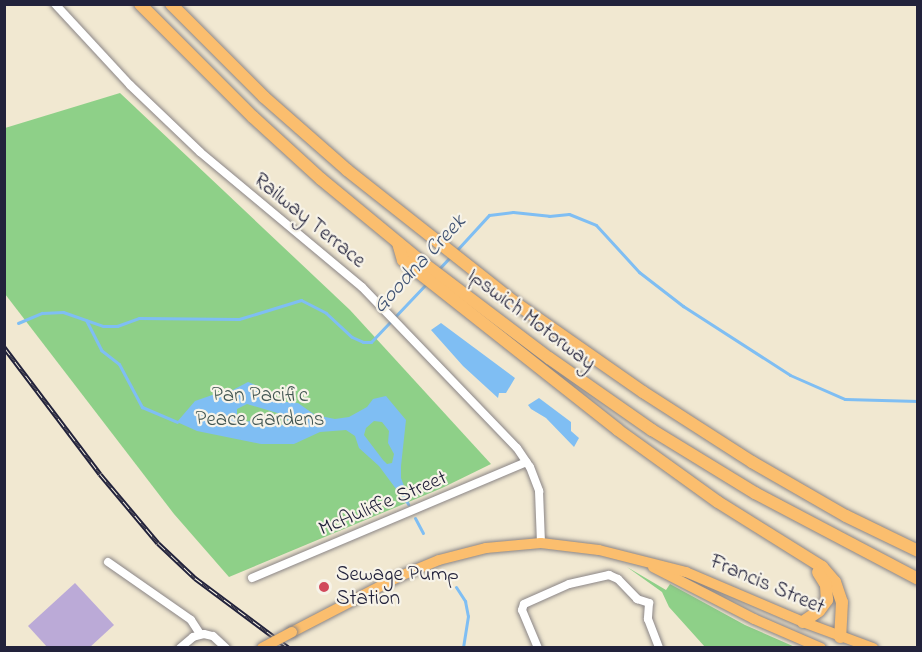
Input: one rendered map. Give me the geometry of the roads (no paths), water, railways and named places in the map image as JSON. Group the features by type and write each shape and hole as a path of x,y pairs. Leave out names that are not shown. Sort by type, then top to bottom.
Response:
{"highway":[{"name":"Ipswich Motorway","path":"140,4 253,117 398,242 414,263 455,295 600,395 703,462 807,523 918,579"},
{"name":"Ipswich Motorway","path":"171,4 305,134 432,240 477,273 600,363 706,433 808,495 918,551"},
{"path":"455,295 667,466 784,544 816,562 835,582 843,610 839,644"},
{"path":"784,544 817,572 828,591 823,608 803,622"}],"main road":[{"name":"Francis Street","path":"262,648 398,577 439,560 486,548 541,543 600,550 704,578 803,622 839,644 873,648"},
{"name":"Francis Street","path":"645,563 754,619 817,647"}],"street":[{"name":"Railway Terrace","path":"55,4 93,48 206,158 325,255 379,304 527,462 540,497 541,543"},
{"name":"McAuliffe Street","path":"252,579 527,462"},
{"path":"108,562 191,620 200,634"},
{"path":"538,648 522,606 569,584 609,575 618,579 638,599 649,603 648,619 659,648"},
{"path":"180,648 200,634 213,636 226,648"}],"water":[{"path":"441,323 515,378 506,393 499,393 498,398 463,366 431,330"},
{"path":"248,382 258,386 264,400 298,403 315,415 335,419 349,417 367,407 373,399 386,396 406,420 401,478 407,494 402,497 379,466 359,448 355,436 346,430 320,432 294,444 261,444 197,431 177,422 195,401 218,393 227,393","holes":["247,404 284,415 288,421 287,424 280,425 257,420 244,422 237,415 237,409","374,421 382,422 389,431 388,443 394,454 392,463 387,464 364,435 366,428"]},
{"path":"539,398 571,422 571,431 579,438 574,447 546,418 528,405"}],"waterway":[{"name":"Goodna Creek","path":"456,251 489,215 513,212 549,216 569,214 596,225 639,272 683,306 790,375 845,399 918,401"},
{"name":"Goodna Creek","path":"437,271 451,256"},
{"name":"Goodna Creek","path":"18,323 42,313 63,312 103,326 117,326 139,318 239,319 301,300 326,313 352,337 363,342 371,342 427,283"},
{"path":"86,320 101,350 119,364 142,407 177,422"},
{"path":"402,493 408,504"},
{"path":"415,518 423,533"},
{"path":"456,587 465,601 468,616 463,648"}],"railway":[{"path":"4,347 100,474 158,543 195,578 289,648"}],"place":[{"name":"Sewage Pump Station","path":"324,587"}],"park label":[{"name":"Pan Pacific Peace Gardens","path":"260,408"}]}
